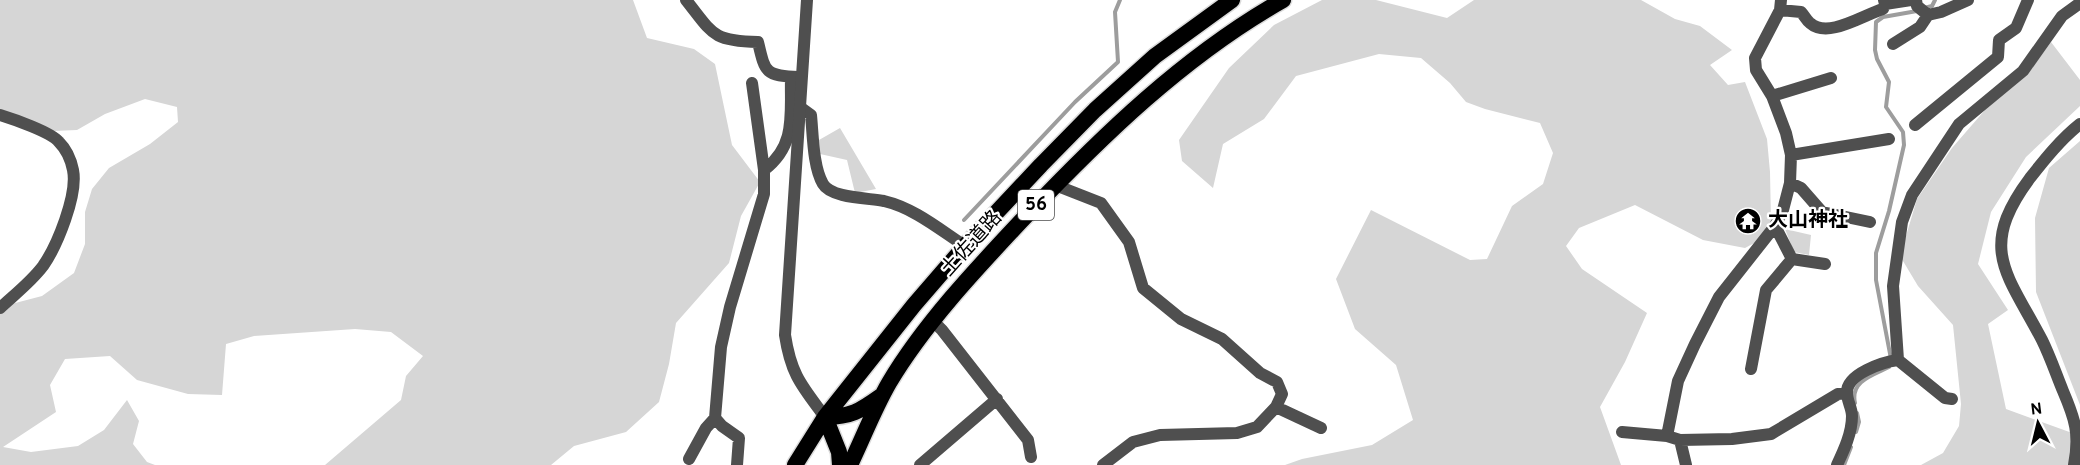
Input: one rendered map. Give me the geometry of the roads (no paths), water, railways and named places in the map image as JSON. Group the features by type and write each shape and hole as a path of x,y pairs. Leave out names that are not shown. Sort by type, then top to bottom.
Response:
{"highway":[{"name":"土佐道路","path":"825,417 914,304 965,246 1095,110 1155,56 1232,0"},
{"name":"土佐道路","path":"850,465 890,382 933,321 985,259 1118,122 1177,72 1254,16 1283,0"},
{"path":"840,465 838,452 825,417 844,417 862,409 883,394"},
{"name":"56","path":"795,465 825,417"}],"street":[{"path":"686,0 712,34 724,40 758,42 764,66 772,74 796,77"},
{"path":"764,170 777,161 786,146 807,0"},
{"path":"1667,436 1678,381 1719,297 1775,226 1783,210 1790,183 1791,154 1772,96 1756,70 1755,58 1781,5 1801,12 1811,24 1821,28 1833,28 1883,9 1885,2 1941,12 1968,0"},
{"path":"1915,125 1998,57 1999,40 2016,28 2028,0"},
{"path":"1898,360 1893,286 1902,222 1912,195 1959,124 2023,71 2062,16 2080,3"},
{"path":"1893,44 1920,27 1919,7"},
{"path":"796,77 800,107 785,335 788,358 795,375 825,417"},
{"path":"1772,96 1831,78"},
{"path":"689,459 702,434 715,418 721,347 730,307 764,194 764,170 752,83"},
{"path":"800,107 811,116 817,171 823,186 832,193 884,201 907,208 965,246"},
{"path":"0,115 57,139 68,155 74,172 72,195 60,233 43,266 0,308"},
{"path":"2074,465 2079,446 2078,426 2043,342 2008,277 2004,267 2001,236 2007,214 2015,198 2045,159 2080,124"},
{"path":"1791,154 1889,139"},
{"path":"1790,183 1801,188 1822,212 1870,222"},
{"path":"1055,185 1101,203 1129,242 1143,288 1181,319 1222,339 1260,374 1277,382 1282,394 1276,407 1257,427 1238,433 1160,435 1133,442 1103,465"},
{"path":"1775,226 1792,260"},
{"path":"1792,260 1825,264"},
{"path":"1751,369 1766,290 1792,260"},
{"path":"933,321 1028,440 1031,458"},
{"path":"1837,465 1850,431 1852,415 1847,393 1848,385 1856,376 1887,361 1898,360 1945,398 1953,399"},
{"path":"1622,432 1667,436 1680,440 1732,439 1771,434 1838,394 1847,393"},
{"path":"920,465 996,399"},
{"path":"1276,407 1321,428"},
{"path":"715,418 739,438 737,465"},
{"path":"1680,440 1686,465"}],"waterway":[{"path":"964,220 1075,102 1118,62 1115,12 1120,0"},
{"path":"1924,8 1932,6 1935,0"},
{"path":"1891,359 1876,280 1876,253 1889,211 1904,145 1903,132 1886,107 1889,82 1875,50 1876,22 1883,17 1917,11"},
{"path":"1855,403 1854,395 1859,384 1889,367"},
{"path":"1856,432 1859,422 1857,413"},
{"path":"1844,465 1851,447"}],"place":[{"name":"大山神社","path":"1748,221"}]}
